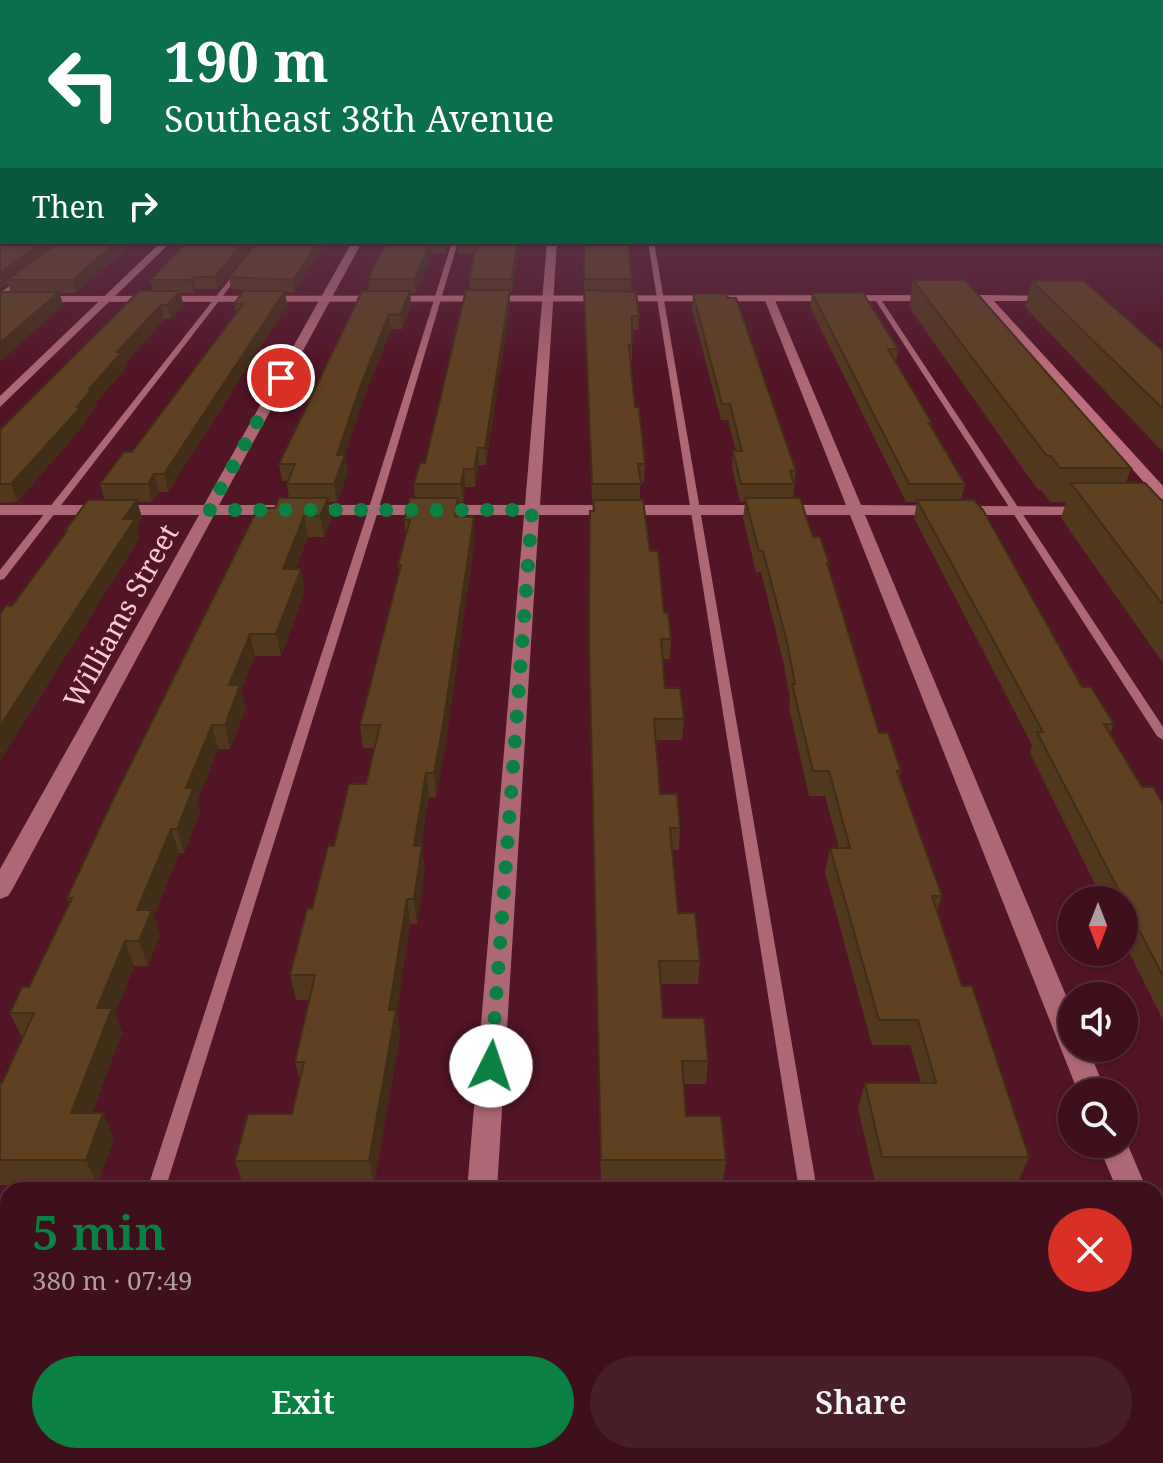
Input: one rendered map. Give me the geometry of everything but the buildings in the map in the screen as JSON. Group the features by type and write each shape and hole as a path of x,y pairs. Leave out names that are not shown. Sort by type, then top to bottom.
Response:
{"street":[{"path":"0,403 164,244"},
{"name":"Williams Street","path":"0,890 356,244"},
{"path":"483,1182 552,244"},
{"path":"0,298 1060,298"},
{"path":"769,298 1058,1008"},
{"path":"986,298 1163,495"},
{"path":"0,510 1103,510"},
{"path":"1119,1158 1129,1182"}],"lane":[{"path":"159,1182 373,511 454,244"},
{"path":"651,244 807,1182"},
{"path":"0,577 244,265"},
{"path":"0,298 34,269"},
{"path":"877,298 1163,736"}],"route":[{"path":"281,378 209,510 532,510 491,1066"}]}
